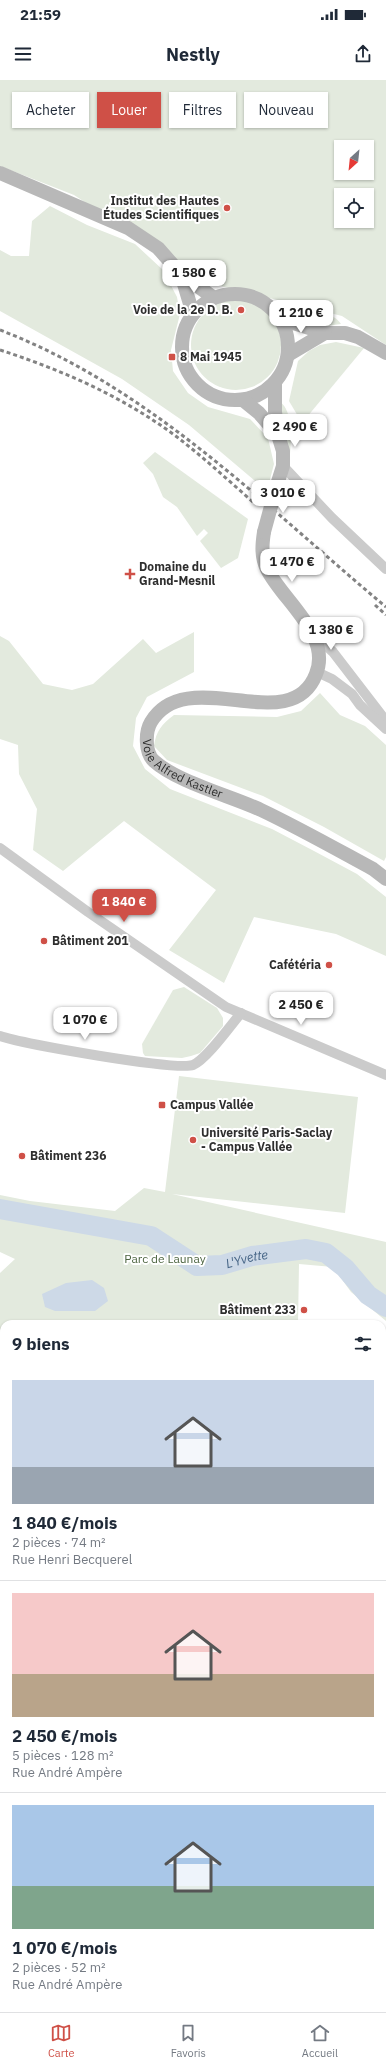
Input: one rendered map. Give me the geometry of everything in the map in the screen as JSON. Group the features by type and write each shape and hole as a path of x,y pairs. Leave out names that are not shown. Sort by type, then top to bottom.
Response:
{"main road":[{"path":"0,173 128,228 158,248 181,274 214,298"},
{"path":"181,274 193,314"},
{"path":"229,293 246,294 261,300 274,310 281,319 288,336 288,355 284,370 275,383 261,394 243,400 229,400 209,393 193,380 186,367 182,354 182,340 186,326 193,314 202,304 214,298 229,293"},
{"path":"281,319 325,333 345,333 358,337 386,353"},
{"path":"288,355 325,333"},
{"path":"275,383 275,412 278,434 283,451 282,466 264,532 262,548 267,569 313,633 319,658 317,672"},
{"path":"243,400 259,413 278,434"},
{"name":"Voie Alfred Kastler","path":"317,672 306,691 291,700 271,702 207,698 181,700 166,706 150,724 147,737 148,749 152,760 169,772 260,809 373,869 386,879"}],"street":[{"path":"282,466 332,518 386,569"},
{"path":"313,633 333,652 386,721"},
{"path":"317,672 332,679 352,694 360,705 386,729"},
{"path":"0,848 82,908 216,1000 241,1013 386,1075"},
{"path":"0,1036 126,1060 185,1067 194,1064 207,1053 241,1013"}],"green space":[{"name":"Institut des Hautes Études Scientifiques","path":"0,80 386,80 386,345 342,316 208,283 74,195 0,166"},
{"path":"50,206 87,225 135,244 163,270 177,297 180,314 171,350 173,371 188,393 208,407 250,419 268,438 274,464 267,491 189,425 122,379 0,311 0,250 11,256 29,256 32,221"},
{"path":"236,300 253,304 268,313 277,328 281,345 277,362 268,377 253,386 236,390 219,386 204,377 195,362 191,345 195,328 204,313 219,304"},
{"path":"295,308 326,313 341,324 319,327 291,315 289,310"},
{"path":"336,342 364,348 302,423 289,401 298,361 309,351 320,345"},
{"path":"280,402 284,406 289,419 291,442 290,454 288,456"},
{"path":"155,452 248,519 238,558 221,568 200,541 208,533 204,529 197,536 177,507 163,497 153,474 143,463"},
{"path":"194,632 194,672 147,697 136,718 133,746 145,769 170,789 272,829 357,874 386,897 386,956 336,934 254,917 224,983 169,950 216,890 124,821 63,871 33,850 37,809 19,774 18,745 0,739 0,636 9,641 43,684 72,690 93,684 143,639 156,653"},
{"path":"320,693 340,715 365,726 386,745 386,857 384,861 324,827 263,796 167,760 154,746 156,736 160,728 174,715 277,717 301,711"},
{"path":"184,987 217,1008 223,1018 223,1026 200,1053 182,1058 145,1056 143,1053 142,1044 173,990"},
{"name":"Parc de Launay","path":"179,1076 358,1097 345,1213 172,1194 386,1242 386,1320 351,1292 333,1267 299,1264 298,1320 0,1320 0,1273 15,1259 0,1252 0,1195 30,1201 115,1211 144,1188 165,1192"}],"water":[{"path":"92,1280 104,1288 108,1301 95,1311 55,1311 45,1307 42,1294 66,1283"}],"waterway":[{"name":"L'Yvette","path":"0,1209 151,1236 197,1266 222,1265 252,1256 306,1249 326,1253 345,1268 368,1295 386,1307"},
{"name":"L'Yvette","path":"384,1306 386,1302"}],"railway":[{"path":"0,330 55,354 107,383 156,416 204,452 250,490 386,607"},
{"path":"0,350 46,366 92,386 136,409 177,437 253,502"},
{"path":"375,605 386,615"}],"place":[{"name":"Institut des Hautes Études Scientifiques","path":"227,208"},
{"name":"Voie de la 2e D. B.","path":"241,310"},
{"name":"8 Mai 1945","path":"172,357"},
{"name":"Domaine du Grand-Mesnil","path":"130,574"},
{"name":"Bâtiment 201","path":"44,941"},
{"name":"Cafétéria","path":"329,965"},
{"name":"Campus Vallée","path":"162,1105"},
{"name":"Université Paris-Saclay - Campus Vallée","path":"193,1140"},
{"name":"Bâtiment 236","path":"22,1156"},
{"name":"Bâtiment 233","path":"304,1310"}]}
